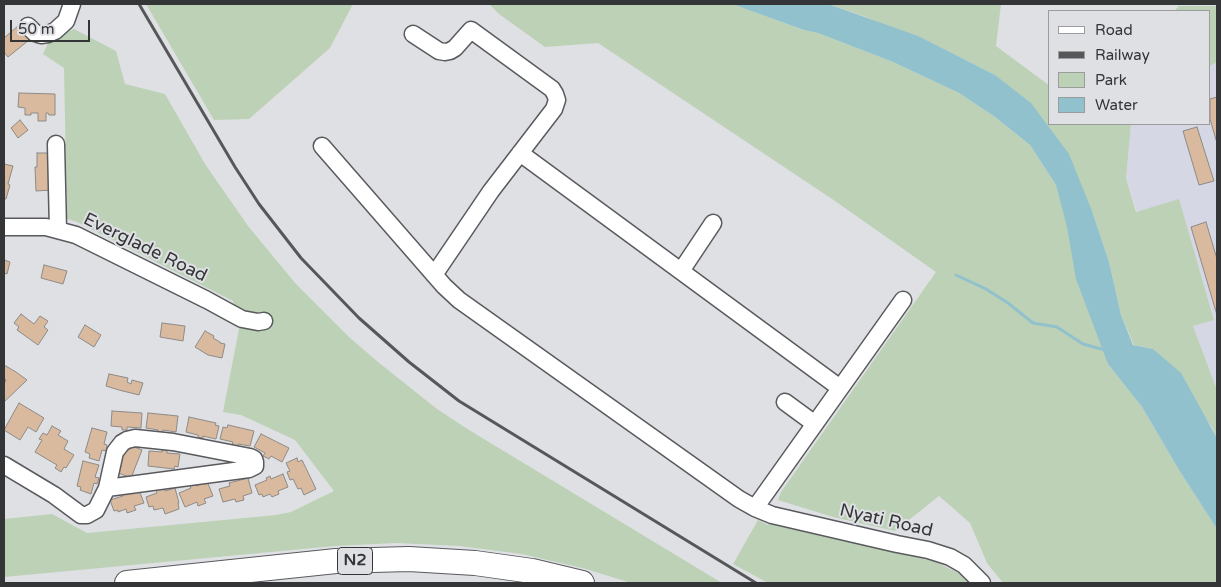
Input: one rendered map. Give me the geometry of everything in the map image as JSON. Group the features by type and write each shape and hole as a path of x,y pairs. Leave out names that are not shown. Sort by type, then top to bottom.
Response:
{"highway":[{"name":"N2","path":"127,583 336,561 409,559 475,563 532,571 582,583"}],"street":[{"path":"28,26 35,33 41,35 55,31 66,21 72,4"},
{"path":"413,34 438,51 445,52 455,48 474,25 552,89 556,100 554,109 491,191 434,275"},
{"path":"56,144 58,230"},
{"name":"Nyati Road","path":"322,146 434,275 459,300 739,499 772,515 928,550 950,557 964,565 982,583"},
{"path":"520,154 840,388"},
{"path":"681,271 713,223"},
{"name":"Everglade Road","path":"4,227 46,227 76,235 236,316 264,322"},
{"path":"755,508 904,300"},
{"path":"786,402 815,424"},
{"path":"4,465 54,495 81,515 87,515 96,510 107,488 115,452 127,440 134,438 173,442 250,457 255,462 255,466 249,469 107,488"},
{"path":"198,447 212,474"}],"shaded area":[{"path":"1217,62 1217,390 1193,326 1214,319 1179,200 1137,212 1126,178 1131,125 1211,125 1211,65"}],"green space":[{"path":"146,4 353,4 330,48 249,119 214,120"},
{"path":"489,4 732,4 804,30 818,33 893,62 959,93 995,117 1030,145 1056,185 1108,364 1142,407 1217,529 1217,583 1003,583 987,563 970,523 939,496 895,531 833,517 778,500 781,492 936,272 835,201 598,43 545,47 499,14"},
{"path":"828,4 1001,4 996,46 1048,85 1048,125 1131,125 1126,178 1136,212 1179,199 1214,320 1193,326 1217,390 1217,423 1215,425 1217,424 1217,438 1212,427 1153,349 1134,345 1121,315 1109,262 1092,211 995,75 959,57 866,17"},
{"path":"1179,6 1217,6 1217,62 1211,65 1211,10 1175,10"},
{"path":"74,29 116,51 125,84 165,94 205,164 248,226 296,284 349,337 378,362 437,409 469,430 722,583 631,583 586,569 522,554 459,546 397,543 335,546 4,577 4,519 52,514 87,533 276,515 291,512 334,491 295,440 241,415 223,412 239,329 233,301 77,222 67,219 64,68 43,54 50,39"},
{"path":"758,520 768,525 770,521 936,562 960,574 969,583 768,583 733,564"}],"water":[{"path":"732,4 828,4 918,36 995,75 1031,103 1069,154 1092,211 1109,262 1121,315 1133,345 1153,349 1181,373 1217,438 1217,529 1142,407 1108,364 1076,279 1067,227 1056,185 1030,145 995,117 959,93 893,62 818,33 804,30"}],"building":[{"path":"18,26 29,40 8,57 4,52 4,38"},
{"path":"19,93 55,94 55,115 46,113 46,121 38,121 38,113 25,115 25,108 18,107"},
{"path":"1217,97 1217,143 1211,122 1211,99"},
{"path":"20,120 28,130 18,138 11,128"},
{"path":"1197,127 1214,181 1199,185 1183,131"},
{"path":"37,153 49,153 52,190 36,191 35,167 37,167"},
{"path":"4,164 13,166 6,199 4,199"},
{"path":"1206,222 1217,259 1217,315 1191,227"},
{"path":"4,260 10,262 7,274 4,273"},
{"path":"44,265 67,271 63,284 41,278"},
{"path":"21,314 34,324 40,316 48,321 44,327 48,330 38,345 17,330 19,327 14,323"},
{"path":"162,323 185,326 183,341 160,337"},
{"path":"85,325 101,335 94,347 78,337"},
{"path":"205,331 214,336 213,338 220,343 225,344 222,358 208,355 195,347"},
{"path":"4,365 27,380 4,402 4,384 6,380 4,378"},
{"path":"109,374 128,378 127,382 131,384 132,380 143,383 139,395 106,386"},
{"path":"19,403 44,418 36,432 28,427 20,440 4,430"},
{"path":"112,411 142,413 141,428 127,427 127,430 122,430 122,427 111,426"},
{"path":"148,413 178,416 176,432 163,430 162,433 157,432 158,430 146,428"},
{"path":"189,417 216,423 215,425 219,426 216,439 203,436 203,438 198,437 198,435 186,432"},
{"path":"228,425 254,431 250,446 232,445 233,442 220,439 223,427 227,428"},
{"path":"52,426 61,431 58,435 68,441 64,449 74,455 66,468 64,467 61,472 55,468 57,465 35,452 42,440 39,439 43,433 47,435"},
{"path":"92,428 107,432 104,444 107,445 106,451 102,450 99,461 89,458 90,454 85,452"},
{"path":"261,434 289,448 282,462 271,456 269,459 263,456 265,453 254,447"},
{"path":"127,444 142,450 131,478 116,472 120,455 123,456"},
{"path":"162,450 167,450 167,453 180,454 178,467 175,466 174,469 148,466 149,451 162,452"},
{"path":"297,458 298,462 302,460 316,489 304,495 301,488 298,489 293,479 290,480 287,472 290,471 286,463"},
{"path":"83,461 99,465 95,477 99,478 97,484 94,483 91,494 80,490 81,487 77,486"},
{"path":"283,474 288,487 278,491 279,494 272,497 270,494 263,497 262,494 259,495 255,485 267,480 266,478 270,476 271,479"},
{"path":"248,478 252,493 243,496 244,500 236,502 235,499 223,502 219,489 230,486 229,483"},
{"path":"207,481 213,496 204,499 206,503 198,506 197,502 185,507 179,493 191,488 190,486 195,483 196,486"},
{"path":"164,487 165,491 175,488 179,503 179,509 165,514 163,508 154,510 153,506 149,507 146,497 157,493 156,489"},
{"path":"139,490 144,503 134,506 136,510 127,513 126,509 118,512 118,510 114,511 110,500 123,496 122,494 127,492 127,494"}],"waterway":[{"path":"956,275 986,289 1008,303 1033,323 1057,327 1083,344 1105,350"}],"railway":[{"path":"139,4 235,167 259,204 301,258 359,318 409,362 459,401 756,583"}]}
